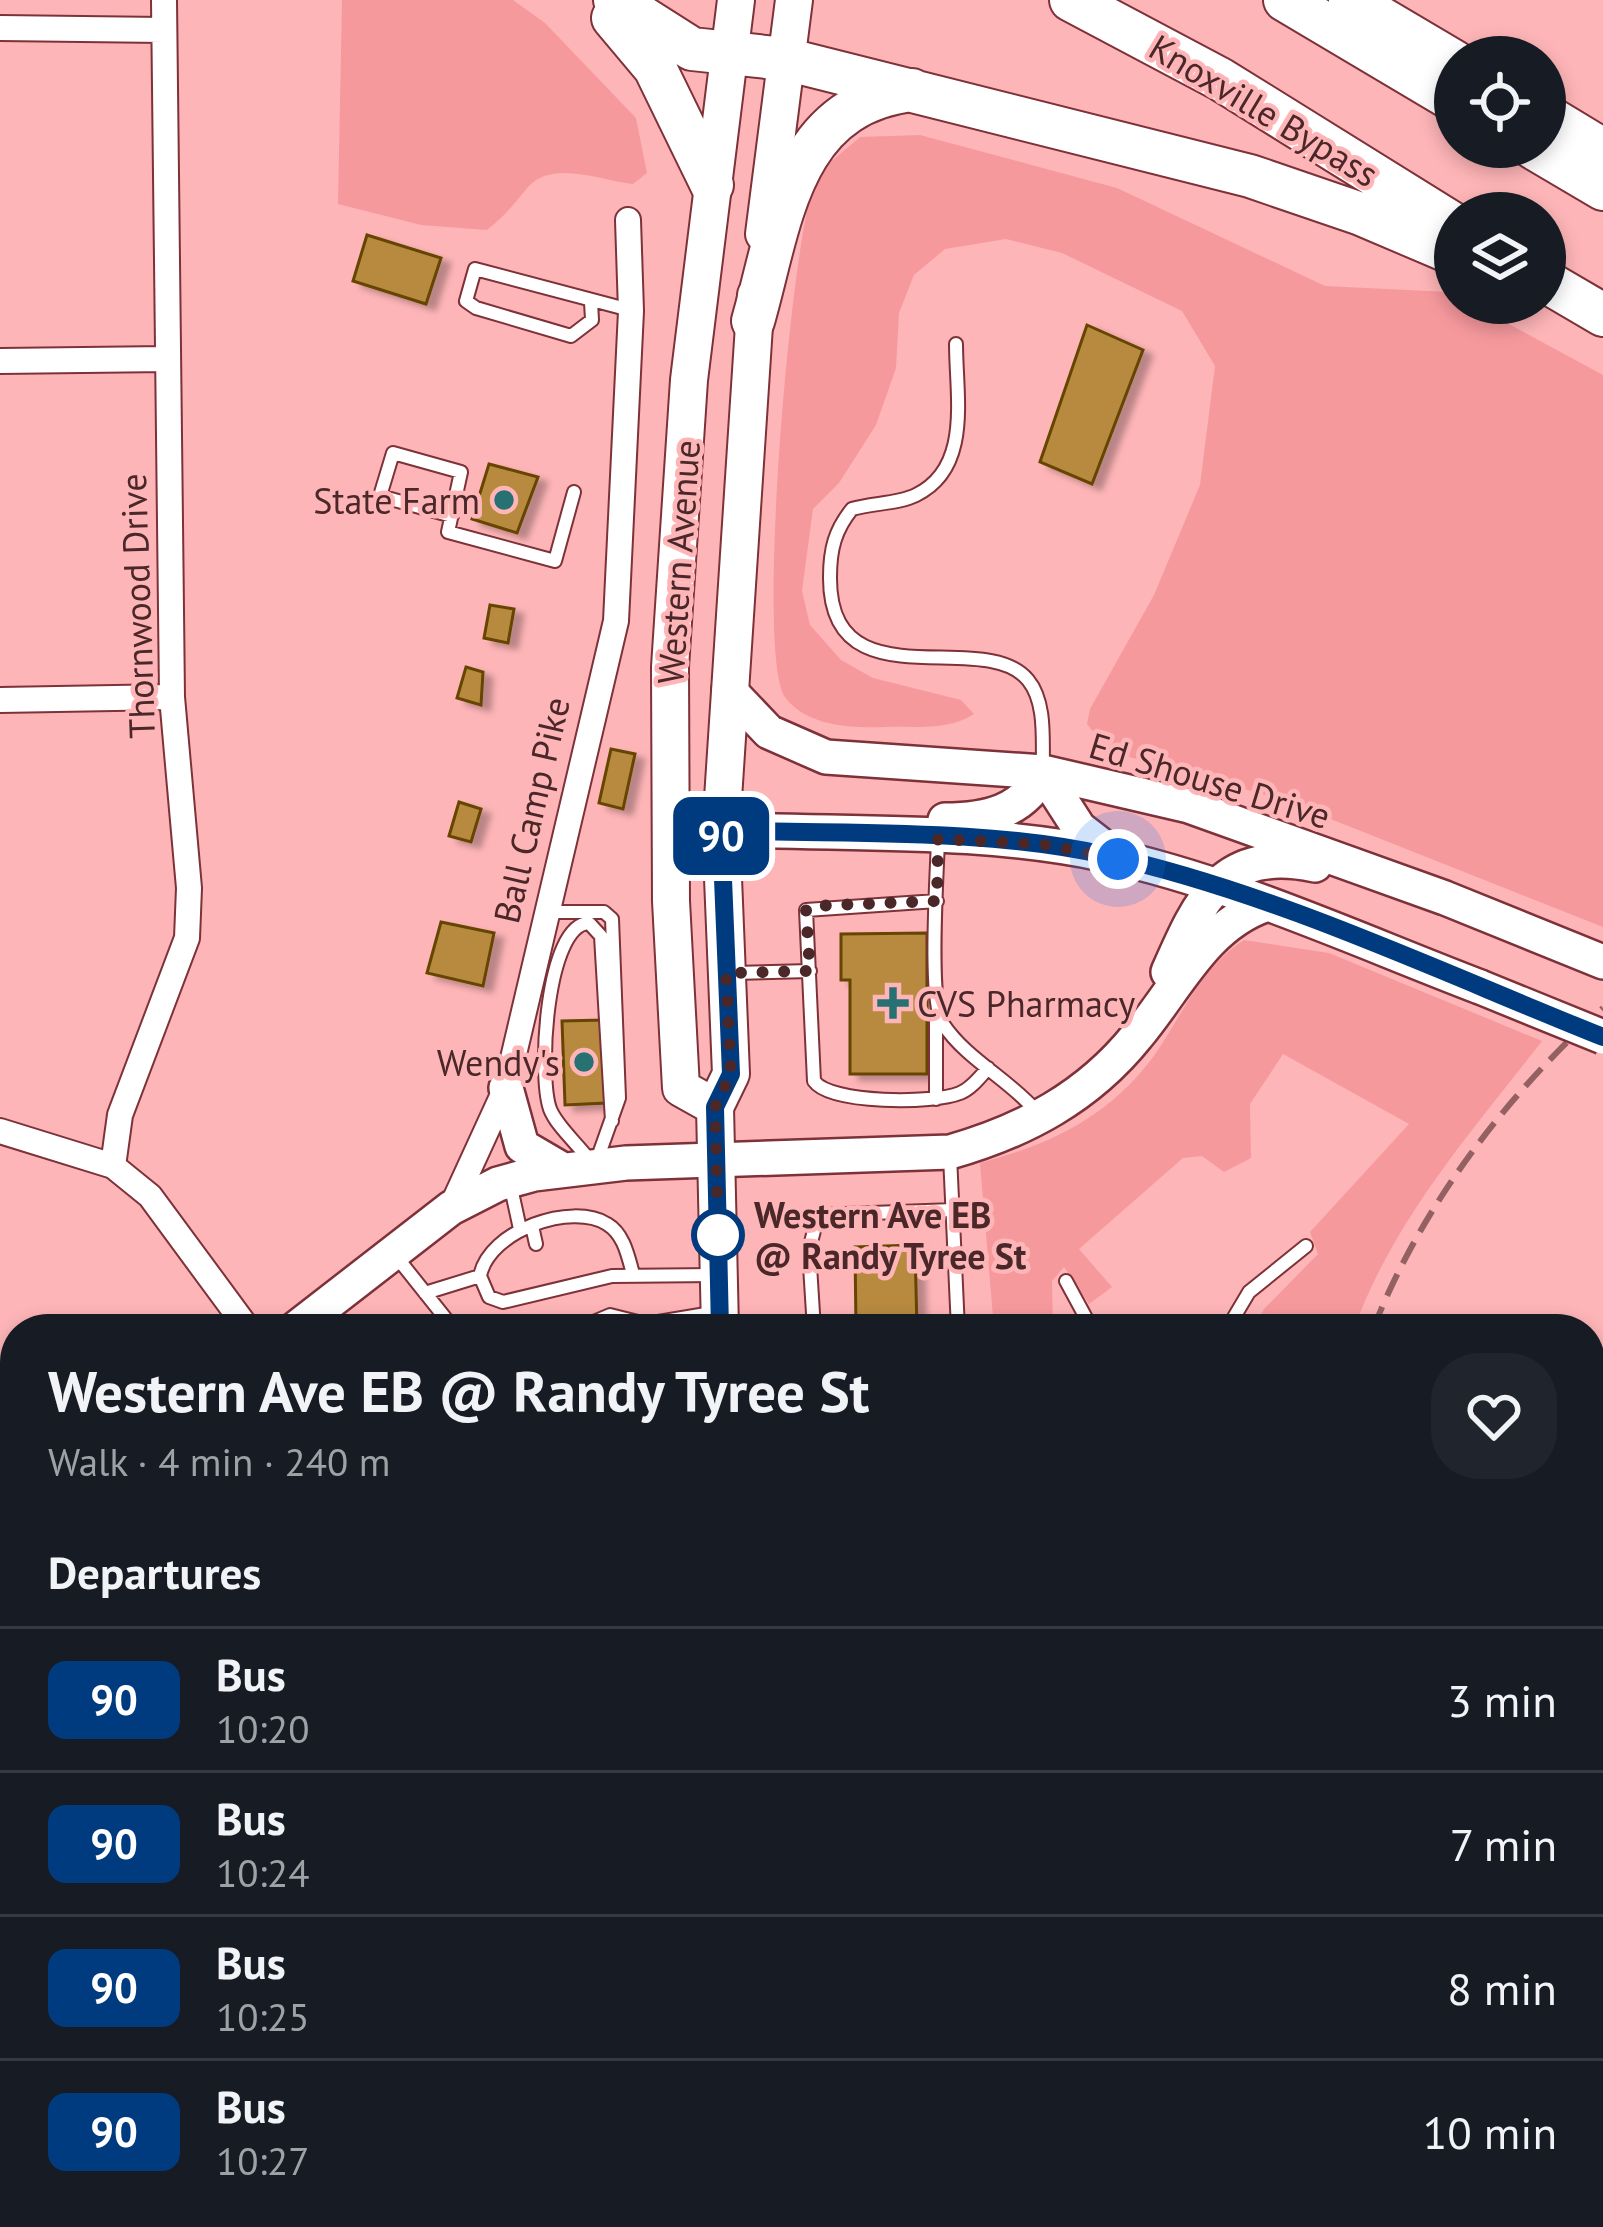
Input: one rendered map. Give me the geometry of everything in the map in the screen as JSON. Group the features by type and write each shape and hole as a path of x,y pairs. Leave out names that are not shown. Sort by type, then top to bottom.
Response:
{"highway":[{"path":"596,0 656,68 712,185"},
{"path":"615,0 692,50 784,59 1250,176 1434,245"},
{"name":"Knoxville Bypass","path":"1071,0 1220,80 1434,212"},
{"path":"1285,0 1434,89"},
{"path":"1350,0 1434,50"},
{"path":"753,321 797,168 820,134 866,100 916,90"},
{"path":"1566,128 1603,150"},
{"path":"1566,167 1603,189"},
{"path":"1566,293 1603,315"},
{"path":"1566,310 1603,328"}],"main road":[{"name":"Western Avenue","path":"715,1107 681,1088 668,710 689,380 736,0"},
{"name":"Western Avenue","path":"719,1305 715,1107 731,1074 721,830 729,690 753,321 794,0"},
{"path":"668,710 687,790 701,820 721,830"}],"street":[{"name":"Thornwood Drive","path":"113,1166 120,1115 187,938 189,888 172,697 164,0"},
{"path":"0,28 163,30"},
{"name":"Ball Camp Pike","path":"314,1314 451,1208 506,1088 622,581 631,311 628,220"},
{"path":"0,361 166,359"},
{"name":"Ed Shouse Drive","path":"729,690 769,732 826,757 1043,772 1189,806 1445,898 1603,962"},
{"path":"0,700 172,697"},
{"path":"813,834 865,821 992,818 1023,798 1043,772 1079,828 1118,859"},
{"path":"721,830 1041,844 1118,859 1215,885 1603,1037"},
{"path":"1150,1019 1181,940 1215,885 1265,860 1317,866 1397,895 1445,898"},
{"path":"451,1208 510,1181 578,1168 950,1152 1041,1118 1095,1081 1212,939 1245,912 1265,905"},
{"path":"506,1088 522,1146 578,1168"},
{"path":"0,1131 113,1166 150,1196 237,1314"}],"lane":[{"path":"591,302 592,320 571,336 476,308 466,301 465,290 476,269 631,311"},
{"path":"956,344 957,444 942,479 912,498 852,509 836,528 830,592 844,627 870,648 902,659 980,658 1028,680 1040,708 1043,772"},
{"path":"452,516 380,496 393,453 461,472 452,516 448,532 555,561 574,492"},
{"path":"936,1099 938,839"},
{"path":"937,901 806,910 814,1081 820,1089 936,1099 964,1092 988,1068"},
{"path":"547,912 604,912 612,919 619,1098 612,1121 578,1168 549,1108 548,1006 564,938 580,923 590,923 601,936 612,1121"},
{"path":"726,973 810,971"},
{"path":"936,1012 958,1043 1016,1088 1041,1118"},
{"path":"950,1152 957,1314"},
{"path":"510,1181 520,1228 513,1250"},
{"path":"813,1314 809,1250 818,1215 952,1210"},
{"path":"633,1274 626,1246 611,1225 593,1218 520,1228 484,1255 480,1276 489,1297 587,1275 633,1274 719,1305"},
{"path":"574,1220 578,1235"},
{"path":"520,1228 536,1244"},
{"path":"1236,1314 1249,1292 1306,1246"},
{"path":"394,1252 442,1314"},
{"path":"425,1293 480,1276"},
{"path":"1066,1281 1084,1314"},
{"path":"688,1314 719,1305"}],"shaded area":[{"path":"342,0 513,0 545,23 636,118 647,173 633,184 551,174 528,187 487,230 421,225 338,204"},
{"path":"920,135 1117,188 1325,286 1434,291 1434,324 1509,324 1603,375 1603,927 1280,799 1108,751 1087,724 1090,709 1154,595 1200,485 1215,366 1182,311 1062,253 1006,239 945,249 914,275 899,313 896,368 876,425 839,483 813,509 802,591 810,625 841,660 873,678 961,700 974,714 932,726 845,726 818,720 794,707 785,697 777,665 774,607 780,445 796,280 815,182 860,137"},
{"path":"1244,940 1329,953 1542,1041 1412,1214 1360,1314 1261,1314 1318,1254 1310,1232 1409,1124 1283,1054 1250,1104 1251,1158 1224,1172 1202,1156 1183,1158 1079,1249 1112,1287 1089,1304 1064,1267 1052,1281 1053,1314 993,1314 980,1163 1057,1136 1122,1092 1158,1050 1205,976"}],"building":[{"path":"367,235 441,258 426,304 353,281"},
{"path":"1087,325 1143,350 1092,484 1040,462"},
{"name":"State Farm","path":"489,464 538,477 517,533 472,519"},
{"path":"490,605 514,609 508,643 484,638"},
{"path":"466,667 483,672 481,705 457,698"},
{"path":"611,749 635,754 623,809 599,803"},
{"path":"459,802 481,809 471,842 449,836"},
{"path":"441,922 494,933 483,986 427,973"},
{"path":"927,933 927,1074 850,1074 850,980 841,980 841,934"},
{"name":"Wendy's","path":"603,1020 606,1103 565,1105 562,1021"},
{"path":"915,1245 917,1314 856,1314 855,1247"}],"railway":[{"path":"1380,1314 1416,1239 1470,1155 1533,1078 1603,1008"}],"bus line":[{"name":"90","path":"720,1314 715,1107 731,1074 721,830 1041,844 1106,855 1215,885 1603,1037"}],"place":[{"name":"State Farm","path":"504,500"},
{"name":"CVS Pharmacy","path":"893,1003"},
{"name":"Wendy's","path":"584,1062"},
{"name":"Western Ave EB @ Randy Tyree St","path":"718,1235"}],"route":[{"path":"718,1235 715,1107 731,1074 726,973 810,971 806,910 812,906 937,901 938,839 1041,844 1118,859"}]}
